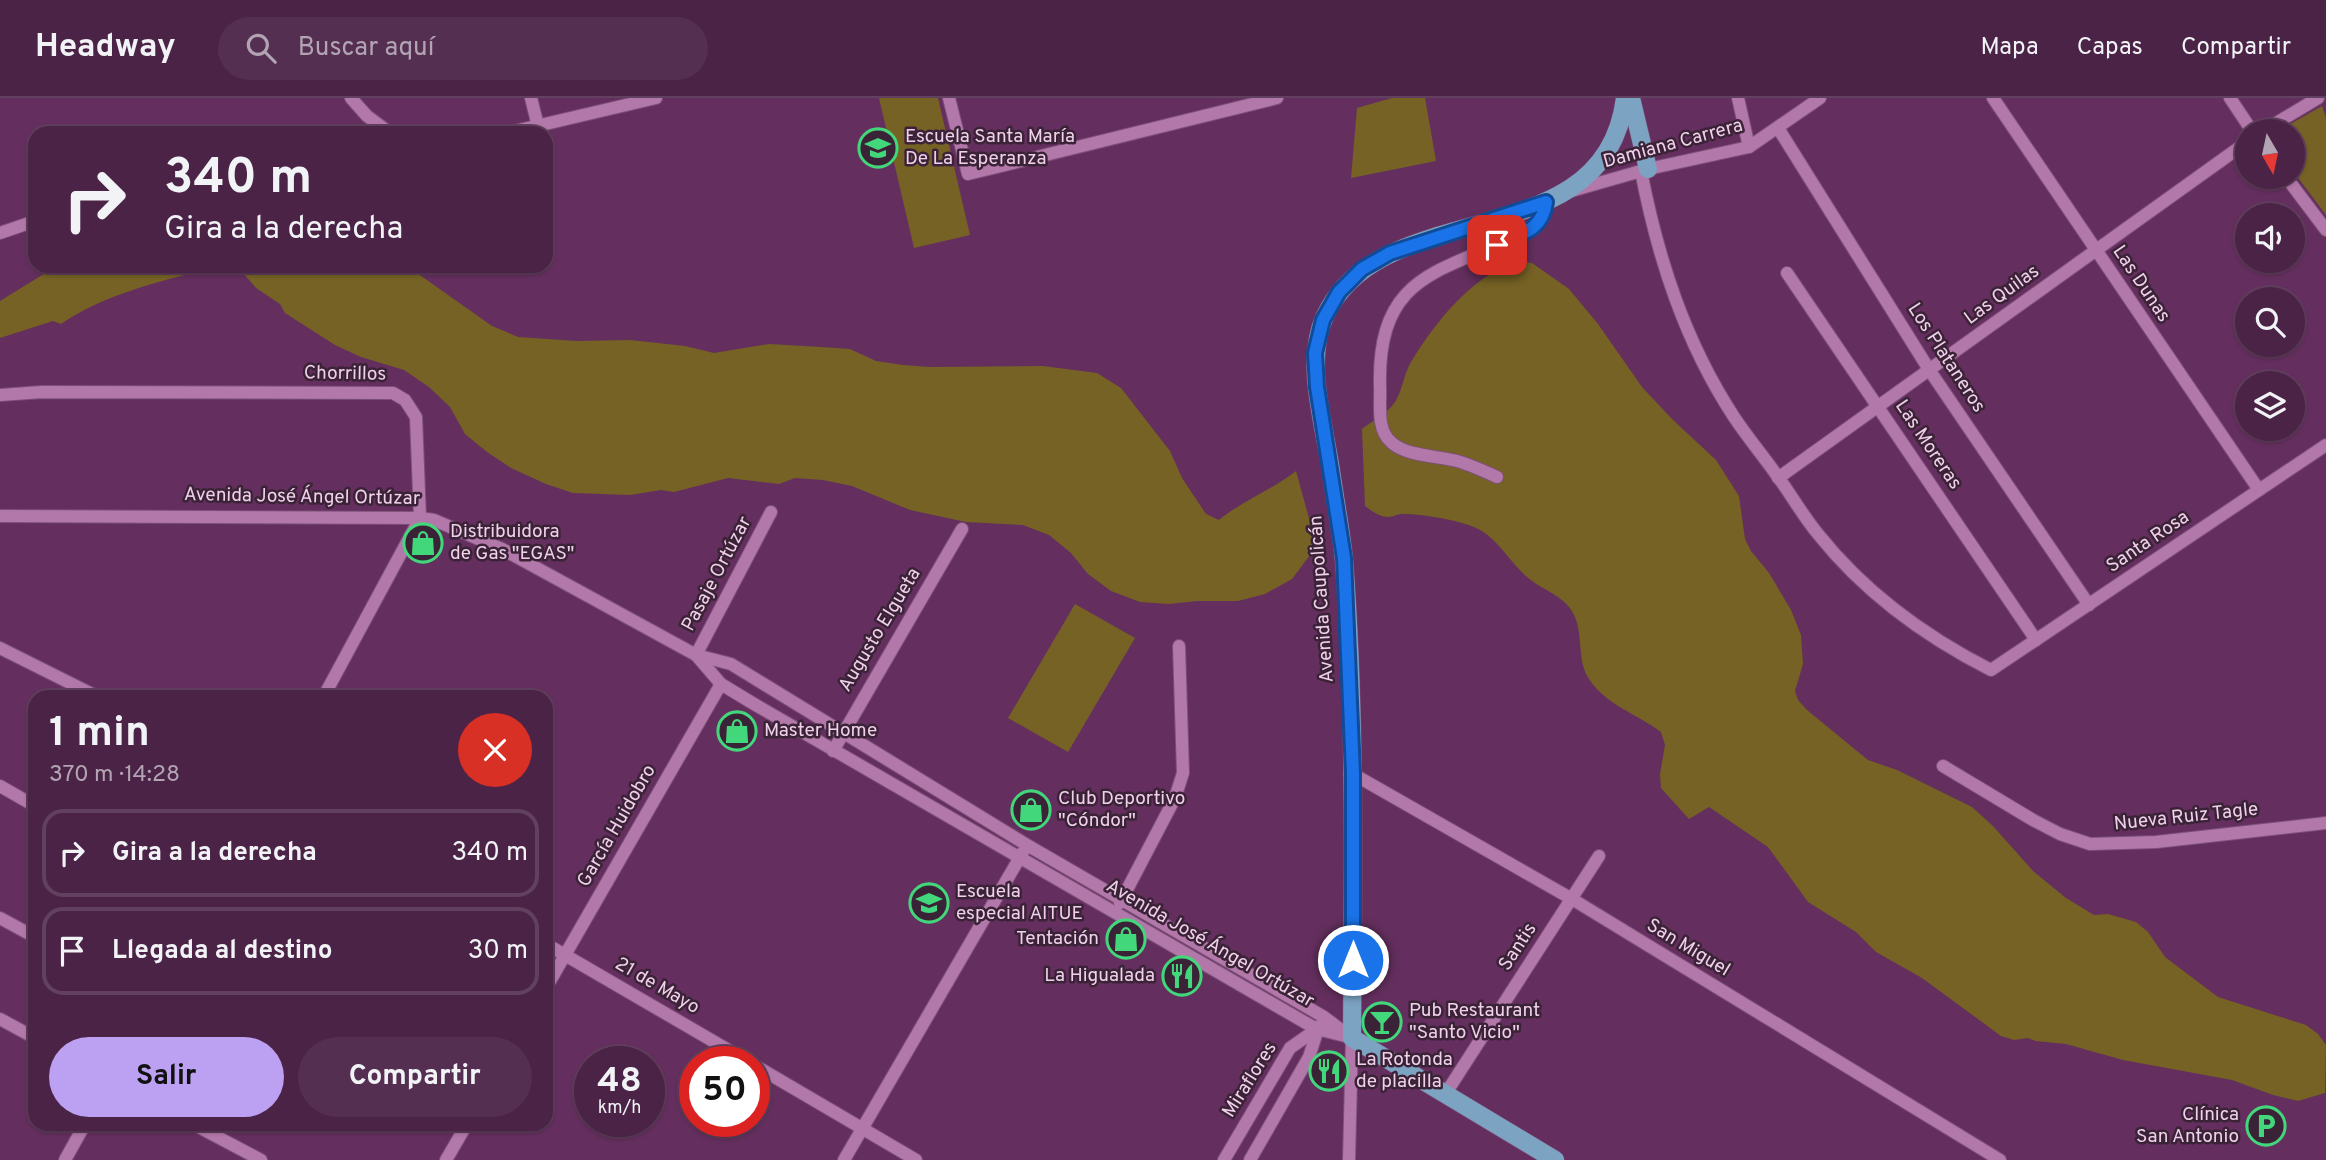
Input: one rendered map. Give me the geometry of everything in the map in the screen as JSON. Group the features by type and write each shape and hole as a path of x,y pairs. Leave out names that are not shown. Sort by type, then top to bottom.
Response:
{"main road":[{"name":"Avenida Caupolicán","path":"1352,1038 1353,774 1344,558 1315,370 1318,336 1331,305 1362,269 1390,253 1546,202 1565,193 1590,173 1612,144 1619,127 1625,98"},
{"path":"1631,98 1644,170"},
{"name":"Avenida José Ángel Ortúzar","path":"1352,1038 1555,1160"}],"street":[{"path":"351,98 381,126"},
{"path":"531,98 538,126 656,98"},
{"path":"950,98 968,174 1277,98"},
{"path":"1738,98 1749,146"},
{"name":"Damiana Carrera","path":"1565,193 1644,170 1749,146 1820,98"},
{"name":"Las Dunas","path":"1993,98 2259,490"},
{"path":"2230,98 2244,119"},
{"path":"2283,119 2318,98"},
{"name":"Los Plataneros","path":"1778,128 1930,371 2089,605"},
{"name":"Las Quilas","path":"1779,478 2235,151"},
{"path":"1644,170 1657,245 1686,327 1714,384 1779,478"},
{"path":"2295,189 2326,230"},
{"path":"1497,477 1456,461 1427,456 1391,443 1382,431 1380,363 1384,333 1398,303 1424,278 1536,225 1544,215 1546,202"},
{"path":"0,233 28,223"},
{"name":"Las Moreras","path":"1787,273 2036,640"},
{"name":"Chorrillos","path":"0,396 42,392 393,393 405,400 416,417 420,517"},
{"name":"Santa Rosa","path":"1779,478 1818,535 1866,585 1913,624 1964,657 1991,670 2326,445"},
{"name":"Pasaje Ortúzar","path":"696,655 771,512"},
{"name":"Avenida José Ángel Ortúzar","path":"0,516 420,517 434,520 502,549 696,655 731,664 1027,845 1324,1017 1352,1038"},
{"path":"327,690 420,517"},
{"name":"Augusto Elgueta","path":"833,751 962,529"},
{"path":"1114,913 1175,798 1183,773 1179,646"},
{"path":"0,648 84,690"},
{"name":"Avenida José Ángel Ortúzar","path":"696,655 721,684 833,751 1317,1029 1352,1038"},
{"name":"García Huidobro","path":"553,976 721,684"},
{"name":"Nueva Ruiz Tagle","path":"1943,766 2042,825 2091,844 2156,842 2326,823"},
{"name":"San Miguel","path":"1353,774 1572,900 2000,1160"},
{"path":"0,786 28,802"},
{"path":"844,1160 1027,845"},
{"name":"Santis","path":"1446,1093 1599,856"},
{"path":"0,918 28,933"},
{"name":"21 de Mayo","path":"553,948 721,1046"},
{"name":"Miraflores","path":"1250,1160 1310,1056 1317,1029 1324,1017"},
{"path":"0,1019 28,1034"},
{"name":"Miraflores","path":"1224,1160 1290,1048 1317,1029"},
{"name":"Avenida Caupolicán","path":"1349,1160 1352,1038"},
{"path":"770,1074 916,1160"},
{"path":"65,1160 81,1131"},
{"path":"206,1131 261,1160"},
{"path":"446,1160 463,1131"}],"shaded area":[{"path":"879,98 938,98 970,235 914,248"},
{"path":"1392,98 1425,98 1436,161 1351,178 1357,108"},
{"path":"2322,106 2326,118 2326,215 2305,187 2305,119 2299,119"},
{"path":"1517,261 1532,263 1569,289 1598,324 1642,387 1716,460 1739,496 1745,539 1791,610 1801,635 1803,664 1795,691 1798,700 1807,710 1868,760 1897,770 1972,807 2033,871 2066,898 2094,915 2108,914 2136,922 2148,932 2165,957 2218,997 2306,1025 2318,1034 2326,1045 2325,1093 2298,1101 2232,1080 2123,1060 2066,1044 2028,1038 2014,1040 2001,1036 1922,978 1876,952 1856,932 1808,902 1768,847 1709,807 1689,819 1661,788 1660,774 1665,745 1661,732 1604,696 1596,688 1585,672 1577,624 1567,604 1524,574 1489,536 1475,527 1456,521 1412,514 1385,517 1365,506 1362,429 1392,406 1408,367 1443,316 1470,289 1500,268"},
{"path":"45,273 193,273 108,299 61,324 53,321 0,338 0,301"},
{"path":"243,273 417,273 492,326 518,337 576,341 630,340 685,346 714,353 769,344 821,347 850,349 876,361 903,365 1043,366 1097,373 1121,388 1170,451 1182,478 1206,514 1219,520 1296,471 1315,540 1313,551 1292,579 1265,594 1238,601 1169,604 1140,602 1111,591 1088,574 1071,553 1049,535 1023,525 966,522 910,510 852,486 823,480 795,478 779,484 728,478 674,492 661,490 630,495 573,493 511,468 465,434 450,407 429,387 404,370 361,357 335,345 285,313 280,304 256,288"},
{"path":"1075,604 1135,638 1068,752 1008,718"}],"place":[{"name":"Escuela Santa María De La Esperanza","path":"878,148"},
{"name":"Distribuidora de Gas \"EGAS\"","path":"423,543"},
{"name":"Master Home","path":"737,731"},
{"name":"Club Deportivo \"Cóndor\"","path":"1031,810"},
{"name":"Escuela especial AITUE","path":"929,903"},
{"name":"Tentación","path":"1126,939"},
{"name":"La Higualada","path":"1182,976"},
{"name":"Pub Restaurant \"Santo Vicio\"","path":"1382,1022"},
{"name":"La Rotonda de placilla","path":"1329,1071"},
{"name":"Clínica San Antonio","path":"2266,1126"}],"route":[{"path":"1353,960 1353,774 1344,558 1315,370 1318,336 1323,320 1339,292 1362,269 1376,260 1390,253 1546,202 1544,215 1536,225 1497,245"}]}
